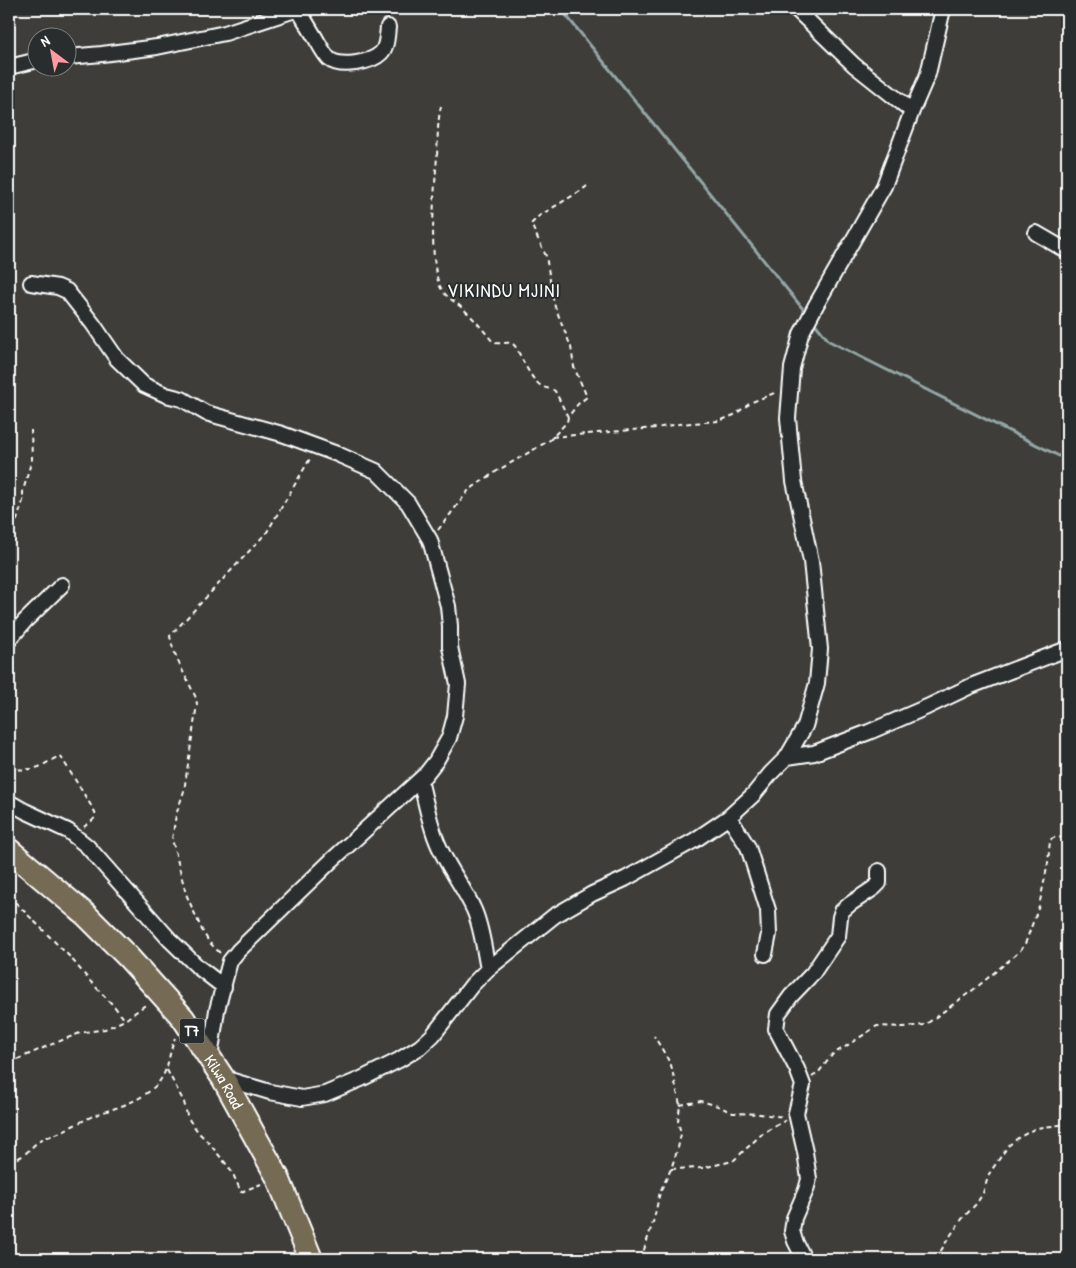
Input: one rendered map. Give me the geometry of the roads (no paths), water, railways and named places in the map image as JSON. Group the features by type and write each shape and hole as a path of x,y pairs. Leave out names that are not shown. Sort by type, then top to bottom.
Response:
{"highway":[{"name":"Kilwa Road","path":"9,850 86,915 128,957 183,1018 223,1078 278,1178 311,1259"}],"street":[{"path":"78,56 157,47 225,33 298,9 329,59 341,64 350,64 366,61 382,53 386,45 388,27"},
{"path":"796,9 854,65 912,111"},
{"path":"223,1078 270,1092 302,1098 325,1094 362,1079 420,1047 433,1035 472,985 488,969 554,916 592,894 625,880 695,840 728,817 754,795 787,756 805,726 817,683 820,649 811,561 794,481 788,418 792,368 801,334 884,186 928,74 943,9"},
{"path":"9,67 28,62"},
{"path":"1036,232 1067,251"},
{"path":"31,283 58,286 67,291 116,359 144,385 166,395 182,399 206,413 318,446 376,471 408,503 430,540 448,606 450,647 458,684 455,716 449,738 436,761 420,780 332,860 230,961 217,1010 210,1058"},
{"path":"9,640 25,621 62,585"},
{"path":"787,756 814,753 851,739 971,686 1067,649"},
{"path":"420,780 435,838 446,863 463,888 475,912 488,969"},
{"path":"9,802 68,831 87,846 170,940 198,967 224,987"},
{"path":"728,817 748,847 768,910 769,934 765,954"},
{"path":"804,1259 792,1231 794,1218 809,1179 796,1113 803,1085 798,1069 776,1029 778,1014 812,973 838,936 842,911 879,883 879,871"}],"waterway":[{"path":"561,9 807,314"},
{"path":"813,321 829,341 1067,460"}],"district":[{"name":"VIKINDU MJINI","path":"504,290"}]}
